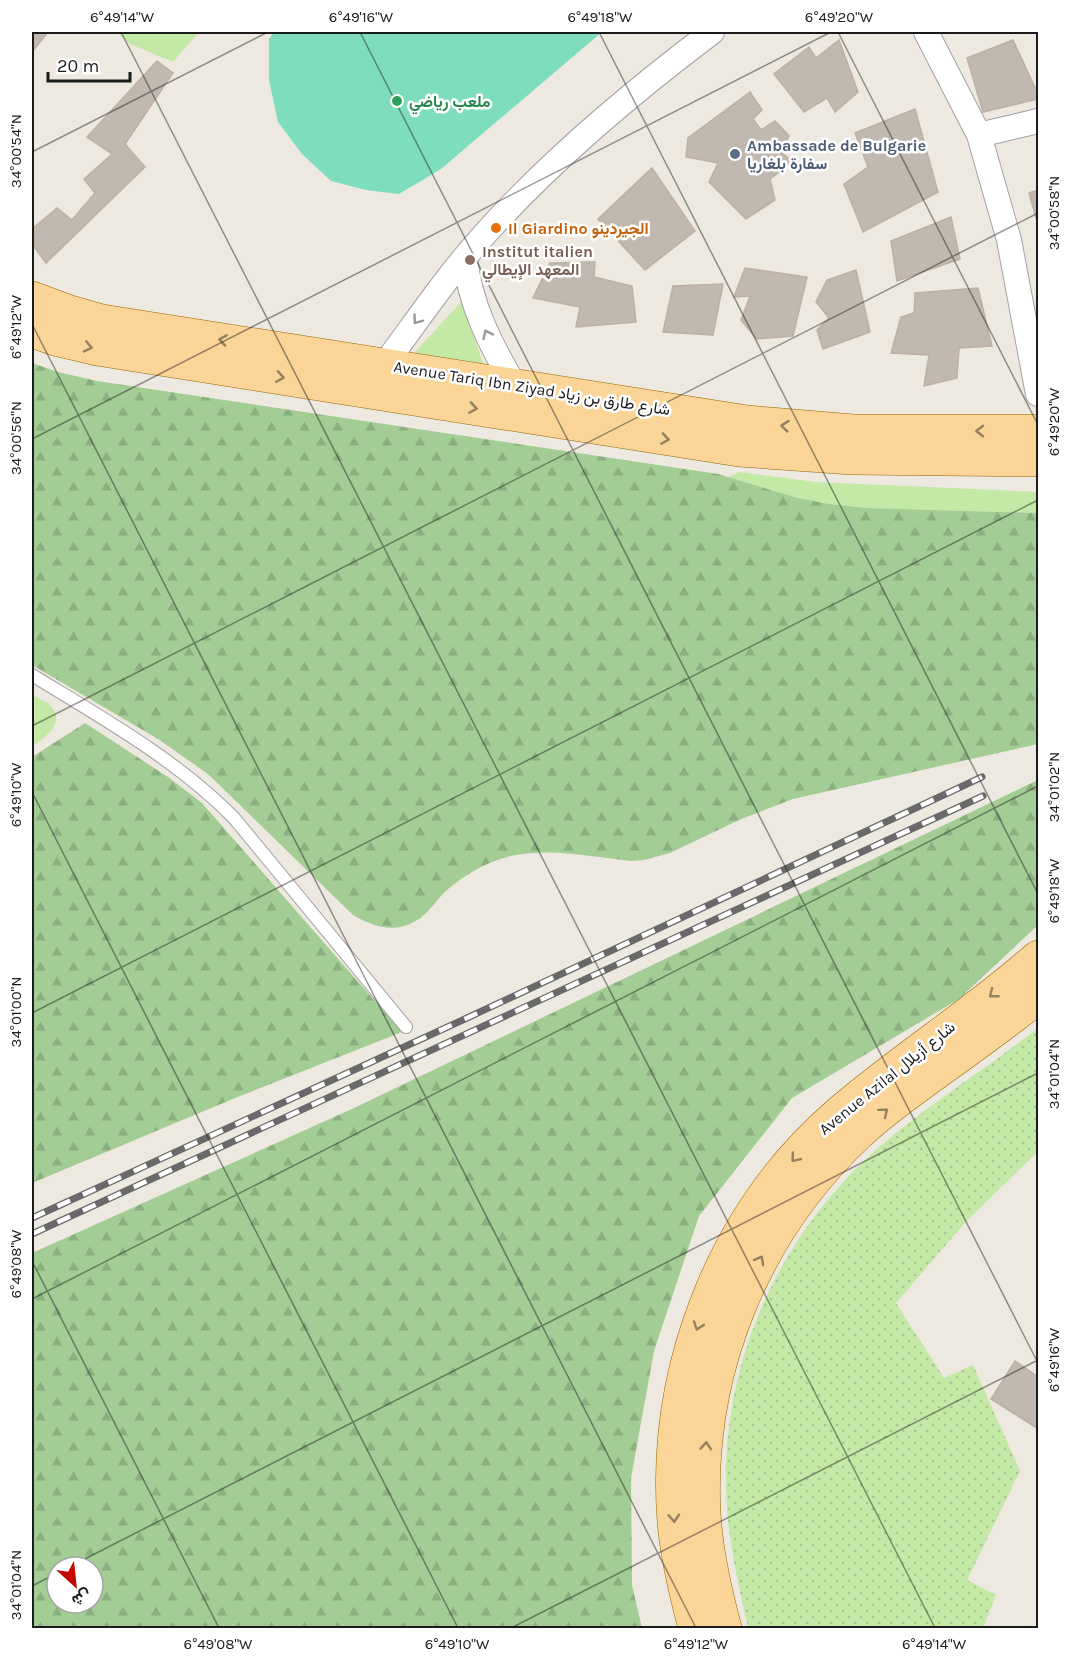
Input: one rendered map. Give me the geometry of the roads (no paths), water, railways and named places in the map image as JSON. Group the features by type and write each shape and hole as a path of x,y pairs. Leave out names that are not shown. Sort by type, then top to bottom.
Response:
{"main road":[{"name":"Avenue Tariq Ibn Ziyad شارع طارق بن زياد","path":"32,298 102,321 747,422 853,431 1038,431"},
{"name":"Avenue Tariq Ibn Ziyad شارع طارق بن زياد","path":"32,331 97,349 739,450 852,458 1038,460"},
{"name":"Avenue Azilal شارع أزيلال","path":"695,1629 680,1568 674,1523 672,1477 675,1432 681,1386 692,1342 707,1299 727,1257 749,1218 776,1180 805,1146 838,1114 1011,981 1038,957"},
{"name":"Avenue Azilal شارع أزيلال","path":"725,1629 709,1556 704,1514 707,1429 713,1387 724,1346 738,1306 756,1267 801,1196 858,1133 1038,997"}],"street":[{"path":"384,365 465,256 547,169 635,92 712,32"},
{"path":"926,32 979,135 1009,240 1038,394"},
{"path":"979,135 1038,121"},
{"path":"465,256 467,280 483,325 498,358 515,386"}],"lane":[{"path":"32,675 177,767 216,800 240,825 406,1028"}],"railway":[{"path":"32,1218 982,777"},
{"path":"32,1234 983,796"}],"place":[{"name":"ملعب رياضي","path":"397,101"},
{"name":"Ambassade de Bulgarie سفارة بلغاريا","path":"735,154"},
{"name":"Il Giardino الجيردينو","path":"496,228"},
{"name":"Institut italien المعهد الإيطالي","path":"470,260"}]}
